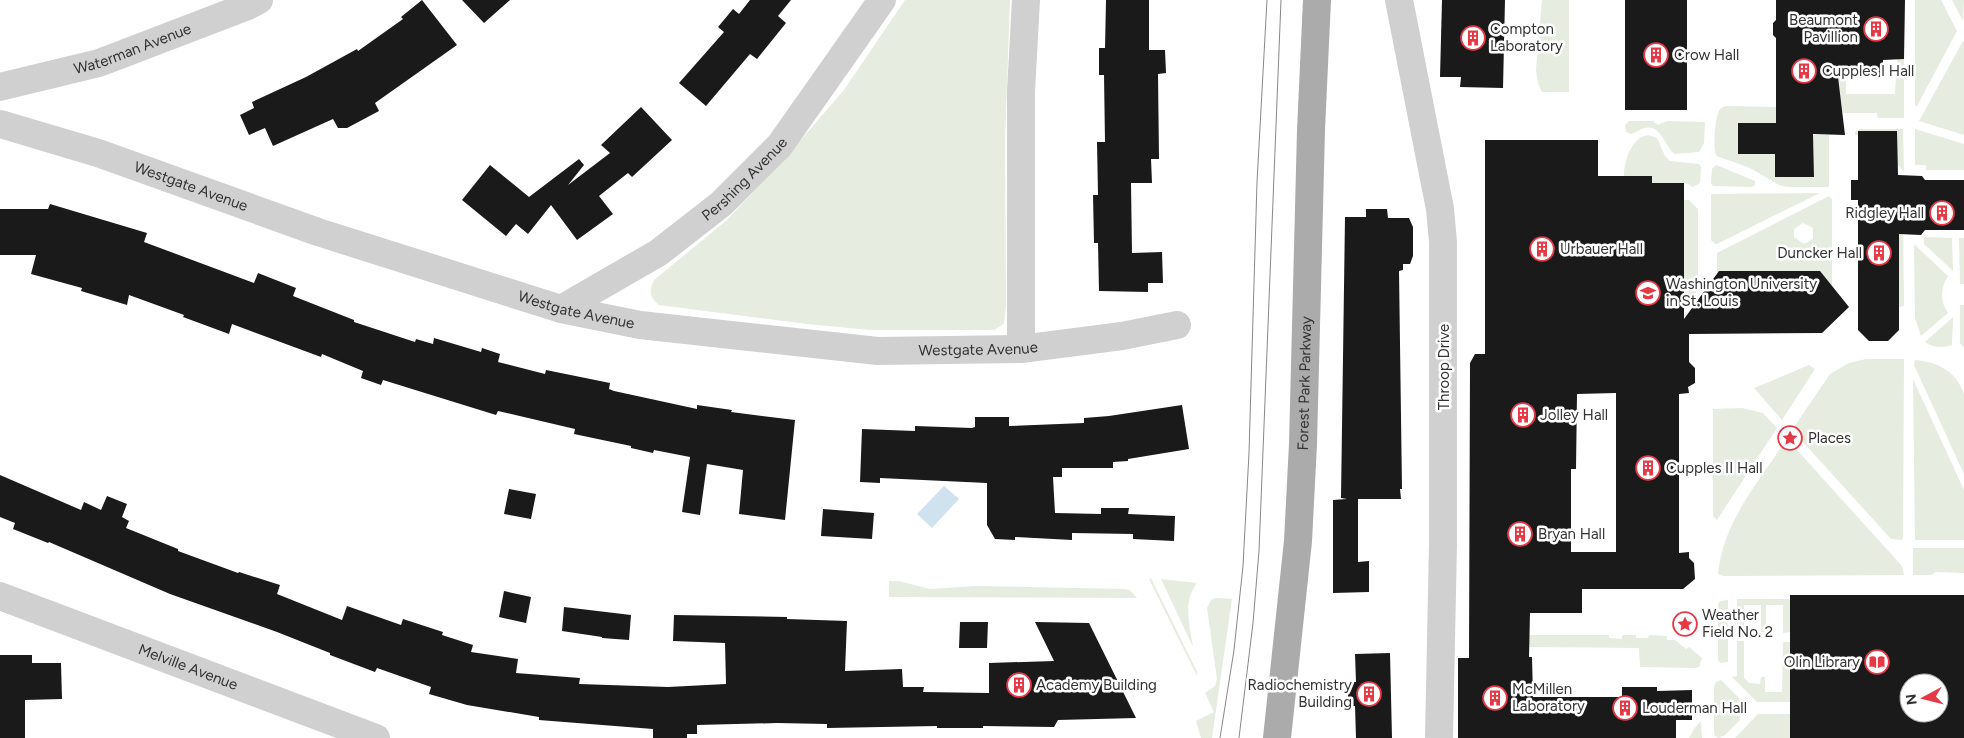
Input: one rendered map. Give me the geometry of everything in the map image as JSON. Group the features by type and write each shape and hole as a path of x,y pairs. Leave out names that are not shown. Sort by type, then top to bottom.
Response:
{"main road":[{"name":"Forest Park Parkway","path":"1277,738 1298,541 1303,444 1311,130 1319,0"}],"street":[{"name":"Waterman Avenue","path":"0,87 98,62 248,6 259,0"},
{"name":"Pershing Avenue","path":"561,309 658,253 721,204 780,145 882,0"},
{"path":"1021,349 1021,91 1026,0"},
{"name":"Throop Drive","path":"1399,0 1440,210 1443,242 1443,543 1439,738"},
{"name":"Westgate Avenue","path":"0,124 98,153 318,232 561,309 640,325 878,351 1021,349 1122,336 1177,325"},
{"name":"Melville Avenue","path":"0,596 321,728 376,738"}],"shaded area":[{"path":"905,0 1010,0 1005,141 1006,306 1004,324 994,330 870,330 659,305 651,294 654,280 726,221 799,142 844,90"},
{"path":"1542,0 1569,0 1569,92 1542,92 1538,83 1536,70"},
{"path":"1847,0 1846,94 1895,94 1897,59 1904,59 1904,118 1878,118 1877,113 1843,113 1842,110 1833,110"},
{"path":"1915,0 1941,0 1957,31 1917,106 1915,106"},
{"path":"1952,0 1964,0 1963,21"},
{"path":"1964,42 1964,135 1919,121"},
{"path":"1722,107 1776,107 1776,123 1738,123 1738,154 1775,154 1814,176 1813,135 1829,135 1829,187 1787,187 1779,185 1750,168 1717,156 1714,141 1716,120"},
{"path":"1629,121 1653,121 1658,125 1667,121 1705,122 1704,143 1699,152 1675,154 1662,136 1654,129 1648,127 1631,134 1626,132 1625,125"},
{"path":"1860,129 1903,129 1904,172 1861,135 1855,135 1855,132"},
{"path":"1915,129 1964,144 1964,170 1926,170 1926,165 1915,165"},
{"path":"1648,135 1657,138 1665,156 1670,161 1699,164 1701,167 1700,183 1693,187 1686,183 1652,183 1624,176 1627,157 1633,145 1642,137"},
{"path":"1716,165 1755,181 1755,185 1752,187 1713,186 1711,183 1712,169"},
{"path":"1820,193 1717,244 1711,240 1711,194"},
{"path":"1829,196 1832,199 1832,298 1717,275 1717,253","holes":["1803,223 1813,228 1813,239 1804,244 1794,237 1794,229"]},
{"path":"1684,200 1689,200 1698,209 1698,275 1696,275 1696,295 1684,295"},
{"path":"1899,223 1903,223 1904,306 1899,307"},
{"path":"1924,237 1952,238 1953,271 1924,244"},
{"path":"1959,238 1964,238 1964,284 1960,284"},
{"path":"1914,244 1948,276 1944,285 1942,300 1948,313 1921,336 1915,318"},
{"path":"1960,305 1964,305 1964,347 1960,344"},
{"path":"1953,317 1952,345 1938,347 1925,342"},
{"path":"1866,359 1904,359 1903,538 1901,540 1891,539 1792,430 1830,374 1849,363"},
{"path":"1915,360 1931,363 1945,369 1961,386 1964,394 1964,474 1914,365"},
{"path":"1809,365 1815,369 1782,420 1754,388"},
{"path":"1913,379 1964,490 1964,540 1915,540"},
{"path":"1742,408 1763,413 1777,428 1717,520 1713,516 1713,409"},
{"path":"1787,439 1902,566 1904,575 1723,576 1718,574 1721,555 1735,520 1754,486"},
{"path":"1913,548 1964,548 1964,573 1935,572 1931,575 1913,575"},
{"path":"1151,578 1197,672 1197,676 1149,579"},
{"path":"1161,579 1197,583 1192,590 1188,606 1193,647"},
{"path":"889,581 899,581 930,589 976,586 1124,589 1130,590 1137,598 889,597"},
{"path":"1215,598 1232,599 1212,738 1201,738 1196,721 1214,712 1205,693 1215,686 1217,679 1207,608 1211,600"},
{"path":"1737,599 1790,599 1790,632 1783,633 1783,605 1766,605 1766,632 1761,632 1761,605 1744,605 1744,632 1737,632"},
{"path":"1728,600 1728,662 1720,663 1718,660 1718,605 1720,601"},
{"path":"1529,635 1609,635 1609,638 1622,639 1622,635 1636,635 1636,638 1648,638 1649,635 1667,636 1667,640 1675,640 1686,649 1689,647 1702,658 1699,667 1695,668 1640,667 1639,648 1529,647"},
{"path":"1737,641 1744,641 1744,678 1749,683 1760,684 1761,677 1765,677 1765,692 1782,692 1783,642 1790,642 1790,702 1757,702 1732,677 1737,676"},
{"path":"1721,680 1739,698 1740,720 1725,735 1719,738 1715,736 1714,732 1714,687 1716,682"},
{"path":"1758,714 1790,714 1790,738 1735,738"},
{"path":"1701,721 1702,738 1689,738 1694,729"}],"water":[{"path":"944,486 959,499 932,528 917,514"}],"building":[{"path":"422,0 457,45 375,103 379,111 347,128 338,128 333,119 273,146 265,128 249,135 240,115 254,108 252,102 306,77 357,49 358,51 403,19 401,17"},
{"path":"462,0 510,0 484,23"},
{"path":"750,0 791,0 778,16 786,23 757,59 750,54 706,106 679,83 724,32 718,27 733,9 739,14"},
{"path":"1106,0 1149,0 1149,50 1165,50 1166,73 1158,74 1159,159 1151,159 1152,183 1131,183 1132,253 1162,252 1163,283 1148,283 1148,292 1099,291 1098,243 1094,243 1093,195 1098,195 1097,142 1105,142 1104,75 1099,75 1099,48 1105,48"},
{"name":"Compton Laboratory","path":"1442,0 1505,0 1503,88 1460,87 1461,77 1440,77"},
{"name":"Crow Hall","path":"1625,0 1687,0 1687,110 1625,110"},
{"name":"Cupples I Hall","path":"1776,0 1905,0 1904,59 1883,60 1883,77 1838,77 1845,135 1813,134 1814,177 1775,177 1775,154 1738,154 1738,123 1776,123 1776,38 1773,35 1773,23 1776,20"},
{"path":"641,107 672,140 632,177 628,173 599,196 613,214 577,240 551,205 528,234 516,224 506,236 462,200 490,165 529,197 579,159 584,165 568,185 610,153 601,145"},
{"name":"Duncker Hall","path":"1858,131 1897,131 1898,175 1922,176 1925,180 1964,180 1964,230 1925,230 1921,235 1899,234 1899,330 1888,341 1869,341 1858,330 1858,200 1851,200 1851,180 1858,180"},
{"path":"1485,140 1598,140 1598,176 1652,176 1652,183 1684,183 1684,319 1719,271 1820,271 1849,307 1822,333 1689,334 1689,362 1695,368 1695,383 1688,387 1689,393 1679,394 1679,553 1689,552 1689,558 1694,563 1695,579 1683,589 1582,589 1582,613 1530,613 1529,657 1532,657 1533,697 1622,697 1622,687 1657,687 1657,691 1692,690 1692,720 1676,720 1676,738 1458,738 1458,658 1469,658 1470,363 1475,354 1485,354","holes":["1616,393 1616,552 1571,552 1571,469 1576,469 1577,394"]},
{"path":"50,204 147,233 144,242 254,283 258,273 296,288 293,296 354,320 354,322 415,342 416,339 433,344 434,338 481,352 482,348 500,354 498,362 545,374 546,370 610,383 609,389 614,391 697,409 697,405 732,410 731,412 795,420 785,520 739,514 743,470 707,464 700,515 682,512 690,457 654,450 653,453 631,448 631,446 574,434 575,429 498,411 496,415 383,380 381,385 361,378 363,371 322,354 321,357 232,324 229,334 129,295 127,305 81,291 82,288 31,274 36,255 0,255 0,209 48,209"},
{"path":"1366,209 1387,209 1388,218 1409,218 1413,227 1413,256 1410,264 1403,264 1403,270 1399,271 1402,489 1400,489 1401,499 1358,499 1358,562 1369,561 1369,592 1333,593 1333,500 1347,499 1341,498 1345,217 1366,217"},
{"path":"1182,405 1189,449 1128,459 1128,461 1113,462 1113,468 1062,468 1062,477 1053,477 1055,513 1101,514 1101,508 1129,508 1128,514 1175,516 1174,541 1133,539 1133,534 1072,533 1072,540 1015,537 1015,540 995,539 987,525 987,483 880,478 880,483 860,482 862,429 915,431 915,426 972,428 975,427 975,417 1009,417 1009,426 1084,423 1084,418"},
{"path":"0,475 81,510 84,502 101,510 107,496 127,504 122,517 129,521 126,528 178,549 178,551 238,573 280,585 277,594 342,620 347,606 401,625 403,619 443,632 442,635 473,645 471,652 518,659 516,673 580,678 579,684 668,687 726,684 725,643 673,641 674,615 787,617 787,619 847,621 845,671 902,669 903,687 924,687 923,692 989,693 989,663 1054,661 1035,622 1089,623 1136,718 1058,720 1054,727 983,726 983,728 937,728 937,726 827,728 827,724 777,723 697,725 697,734 687,734 687,738 653,738 653,729 539,720 539,717 467,705 429,694 431,687 377,668 375,672 277,632 170,594 49,542 13,529 15,523 0,517"},
{"path":"509,489 536,494 531,519 504,514"},
{"path":"823,509 874,513 872,539 821,536"},
{"path":"504,591 531,597 526,623 499,617"},
{"name":"Olin Library","path":"1790,595 1964,595 1964,738 1790,738"},
{"path":"564,607 631,615 629,640 602,638 562,631"},
{"path":"960,622 988,622 987,648 959,648"},
{"name":"Radiochemistry Building","path":"1390,653 1392,738 1356,738 1355,706 1348,706 1348,682 1356,682 1355,654"},
{"path":"0,655 32,655 32,663 61,663 62,699 25,700 25,738 0,738"}],"tram line":[{"path":"1220,738 1234,650 1243,566 1249,453 1257,182 1267,0"},
{"path":"1239,738 1253,623 1259,551 1281,0"}],"place":[{"name":"Beaumont Pavillion","path":"1876,29"},
{"name":"Compton Laboratory","path":"1473,38"},
{"name":"Crow Hall","path":"1656,55"},
{"name":"Cupples I Hall","path":"1804,71"},
{"name":"Ridgley Hall","path":"1942,213"},
{"name":"Urbauer Hall","path":"1542,249"},
{"name":"Duncker Hall","path":"1879,253"},
{"name":"Washington University in St. Louis","path":"1648,293"},
{"name":"Jolley Hall","path":"1523,415"},
{"name":"Places","path":"1790,438"},
{"name":"Cupples II Hall","path":"1648,468"},
{"name":"Bryan Hall","path":"1520,534"},
{"name":"Weather Field No. 2","path":"1685,624"},
{"name":"Olin Library","path":"1877,662"},
{"name":"Academy Building","path":"1019,685"},
{"name":"Radiochemistry Building","path":"1369,694"},
{"name":"McMillen Laboratory","path":"1495,698"},
{"name":"Louderman Hall","path":"1625,708"}]}
